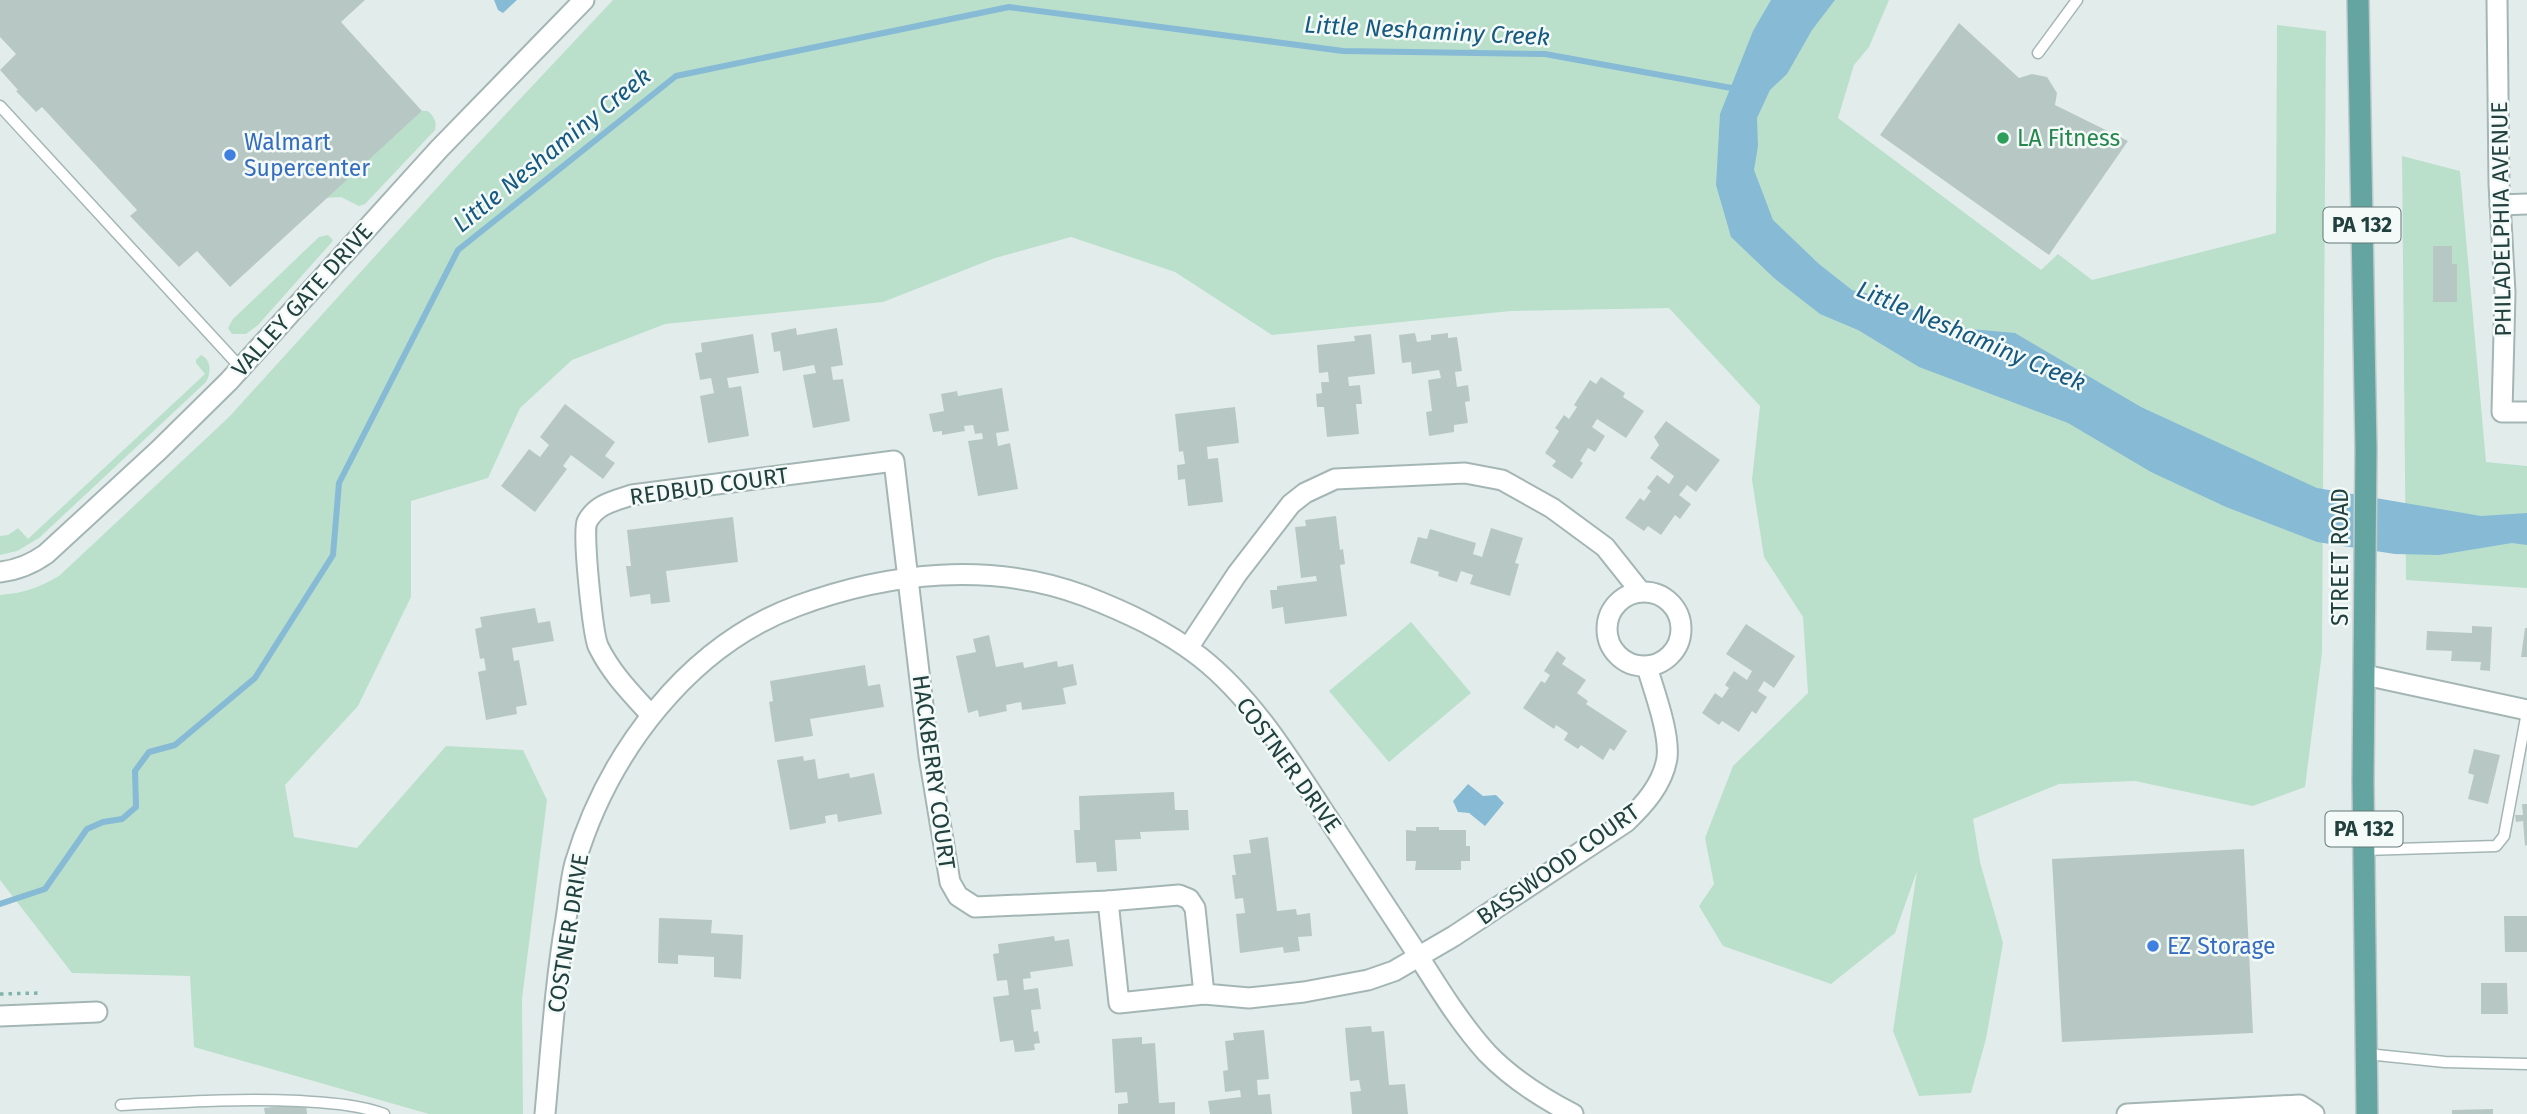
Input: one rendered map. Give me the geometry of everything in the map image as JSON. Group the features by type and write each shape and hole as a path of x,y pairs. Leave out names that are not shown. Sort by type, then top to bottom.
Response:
{"main road":[{"name":"STREET ROAD","path":"2358,0 2366,449 2364,850 2367,1114"}],"street":[{"name":"VALLEY GATE DRIVE","path":"0,572 33,563 47,554 159,450 241,368 439,149 584,0"},
{"name":"PHILADELPHIA AVENUE","path":"2497,0 2500,205 2505,293 2502,412 2527,412"},
{"path":"2500,205 2527,204"},
{"name":"REDBUD COURT","path":"651,715 609,666 596,642 586,550 586,524 606,503 656,492 894,461 906,577"},
{"path":"1188,648 1237,574 1291,505 1305,493 1335,479 1465,473 1502,480 1552,508 1605,547 1640,591"},
{"name":"COSTNER DRIVE","path":"545,1114 560,953 574,866 603,792 651,715 707,660 762,622 786,610 858,586 906,577 985,575 1045,584 1114,607 1188,648 1235,690 1281,746 1419,957 1487,1053 1540,1097 1573,1114"},
{"name":"HACKBERRY COURT","path":"906,577 929,756 950,882 958,895 975,907 1179,895 1189,899 1195,908 1203,994"},
{"path":"1640,591 1657,593 1671,603 1680,617 1682,634 1676,650 1670,656 1647,667 1631,664 1617,655 1608,640 1606,624 1612,608 1624,596 1640,591"},
{"name":"BASSWOOD COURT","path":"1108,901 1119,1003 1203,994 1249,998 1304,992 1368,980 1394,971 1626,822 1644,805 1656,787 1667,758 1663,721 1647,667"},
{"path":"2365,675 2527,711"},
{"path":"0,1016 97,1012"},
{"path":"2127,1114 2300,1105 2314,1114"}],"lane":[{"path":"2038,52 2077,0"},
{"path":"0,106 241,368"},
{"path":"2364,850 2496,846 2504,836 2527,711"},
{"path":"2367,1054 2445,1062 2527,1064"},
{"path":"121,1105 249,1099 324,1103 384,1114"}],"green space":[{"path":"613,0 1889,0 1869,47 1854,65 1838,118 2041,270 2058,254 2092,280 2276,233 2277,25 2326,31 2322,653 2305,787 2253,806 2135,781 2059,784 1973,819 1980,862 2003,943 1986,1039 1971,1093 1919,1096 1893,1031 1917,871 1895,933 1831,984 1723,946 1699,906 1714,884 1705,838 1733,766 1808,693 1803,617 1764,557 1752,480 1760,406 1669,308 1511,311 1272,335 1175,272 1071,237 995,258 883,302 665,324 572,360 520,408 488,478 411,501 411,597 358,706 285,785 294,837 357,848 446,746 523,750 547,800 522,999 523,1114 429,1114 194,1047 190,976 72,973 0,880 0,595 31,589 59,576 229,417 455,168"},
{"path":"422,111 428,111 433,117 435,130 365,204 359,206 341,197 326,198"},
{"path":"2402,156 2460,171 2486,462 2527,466 2527,588 2406,580"},
{"path":"328,235 333,240 331,243 258,325 246,334 232,334 228,328 233,319 319,237"},
{"path":"201,355 210,367 206,382 39,538 17,551 0,555 0,536 8,535 18,528 28,539 205,374 196,363"},
{"path":"1411,622 1471,693 1389,762 1329,691"}],"water":[{"path":"494,0 517,0 503,13 498,10"},
{"path":"1771,0 1835,0 1812,30 1787,74 1770,90 1757,118 1758,146 1754,170 1773,220 1819,264 1852,290 1874,295 1960,328 2015,333 2141,407 2317,488 2481,516 2527,513 2527,545 2512,543 2439,555 2395,554 2317,542 2226,507 2151,472 2068,423 1919,367 1858,330 1820,314 1774,278 1731,237 1716,185 1720,114 1753,31"},
{"path":"1468,784 1483,796 1496,795 1504,803 1485,826 1469,813 1458,812 1453,801"}],"building":[{"name":"Walmart Supercenter","path":"0,0 365,0 341,22 422,111 230,287 197,251 179,267 130,216 137,210 42,107 36,112 16,91 18,90 0,70 16,54 0,37"},
{"name":"LA Fitness","path":"1959,23 2019,78 2032,74 2047,77 2057,93 2055,105 2128,141 2049,255 1880,135"},
{"path":"2433,246 2452,246 2452,264 2457,264 2457,302 2433,302"},
{"path":"796,328 797,335 837,328 843,365 831,367 833,380 843,379 850,421 813,428 803,375 816,373 814,365 783,371 780,351 774,352 771,333"},
{"path":"1415,333 1417,342 1431,340 1431,335 1448,333 1448,338 1457,337 1462,371 1455,372 1457,387 1468,385 1470,401 1465,402 1468,423 1454,425 1454,432 1429,436 1426,412 1432,411 1428,380 1441,378 1439,370 1412,374 1411,362 1402,363 1399,335"},
{"path":"753,334 759,373 727,378 729,388 741,386 749,436 708,443 700,396 714,393 711,378 700,380 695,353 702,352 701,343"},
{"path":"1371,334 1375,374 1348,377 1349,386 1360,385 1362,404 1356,404 1359,434 1327,437 1324,407 1317,407 1316,394 1322,393 1321,382 1329,382 1328,372 1319,373 1317,345 1355,341 1354,336"},
{"path":"1601,377 1625,393 1623,397 1644,411 1626,438 1597,419 1592,427 1605,436 1595,452 1588,448 1580,461 1583,463 1572,479 1552,466 1556,461 1545,453 1559,431 1555,428 1564,415 1569,419 1577,407 1574,405 1590,380 1596,384"},
{"path":"1002,388 1009,431 996,433 998,446 1010,443 1018,489 978,496 968,441 983,439 982,433 975,434 973,425 964,426 965,431 942,435 942,431 933,432 929,414 944,411 941,394 957,391 958,396"},
{"path":"565,404 615,442 605,456 615,463 603,479 571,455 563,466 567,469 535,512 501,486 529,449 540,457 549,445 540,437"},
{"path":"1235,407 1239,443 1207,447 1208,459 1218,458 1223,502 1188,506 1185,479 1178,480 1177,465 1185,464 1183,451 1179,452 1175,414"},
{"path":"1666,421 1720,460 1696,492 1687,485 1679,495 1691,504 1680,519 1675,515 1661,535 1648,526 1644,531 1625,518 1640,498 1644,501 1651,491 1647,488 1657,475 1669,484 1674,476 1650,458 1659,445 1654,437"},
{"path":"1336,516 1340,550 1343,549 1345,564 1340,565 1347,616 1285,624 1283,607 1272,609 1270,590 1277,590 1277,586 1317,581 1316,576 1301,578 1295,527 1306,526 1305,520"},
{"path":"733,517 738,562 666,571 670,602 651,604 650,594 630,597 626,566 631,566 627,530"},
{"path":"1491,528 1523,538 1515,563 1519,564 1510,596 1470,584 1473,575 1461,571 1457,582 1438,576 1439,572 1410,563 1418,537 1427,539 1430,529 1476,543 1473,554 1482,557"},
{"path":"535,608 538,623 550,621 554,641 512,648 514,661 519,660 527,705 516,707 517,714 486,720 478,672 486,670 484,658 480,659 475,629 482,627 480,617"},
{"path":"1746,624 1795,656 1774,688 1764,681 1758,691 1767,697 1756,714 1752,711 1739,732 1722,721 1719,725 1702,713 1715,693 1722,698 1729,688 1725,685 1734,671 1747,680 1752,671 1726,654"},
{"path":"2472,626 2492,627 2490,671 2480,670 2481,662 2451,661 2452,651 2426,650 2427,631 2472,633"},
{"path":"2525,628 2527,657 2521,657"},
{"path":"989,635 996,667 1023,662 1024,668 1057,661 1058,667 1073,664 1077,685 1063,688 1066,704 1022,710 1021,702 1006,705 1007,711 979,717 978,710 968,713 956,656 976,652 973,639"},
{"path":"1557,651 1566,658 1562,664 1586,680 1577,693 1588,701 1586,704 1627,731 1614,751 1610,748 1603,760 1581,745 1578,749 1564,740 1568,733 1556,725 1554,729 1523,708 1541,681 1545,683 1550,675 1544,671"},
{"path":"865,665 868,686 880,684 884,707 810,719 813,736 775,742 769,702 773,701 770,681"},
{"path":"2474,749 2500,755 2488,804 2468,799 2474,775 2468,773"},
{"path":"803,756 804,761 815,759 818,779 849,773 850,778 874,773 882,814 838,822 837,814 825,816 826,823 790,830 777,760"},
{"path":"1174,792 1175,810 1188,810 1189,830 1140,832 1141,839 1115,840 1117,871 1097,872 1096,862 1076,863 1074,830 1080,830 1079,796"},
{"path":"2522,804 2527,804 2525,846 2523,821 2516,822 2515,815 2523,815"},
{"path":"1416,827 1466,830 1470,861 1461,861 1461,870 1415,870 1416,861 1406,861 1406,830 1416,831"},
{"path":"1268,837 1277,911 1296,909 1297,915 1310,913 1312,936 1298,937 1300,951 1284,953 1283,947 1240,953 1236,914 1245,913 1243,898 1235,899 1233,855 1251,853 1249,840"},
{"name":"EZ Storage","path":"2244,849 2253,1033 2062,1042 2052,859"},
{"path":"2504,916 2527,916 2527,952 2505,952"},
{"path":"659,918 712,920 711,933 743,935 741,979 714,977 714,957 678,955 678,964 658,963"},
{"path":"1054,936 1055,941 1069,939 1073,966 1030,972 1031,978 1023,979 1024,990 1038,988 1041,1009 1031,1010 1034,1032 1038,1031 1040,1043 1034,1044 1035,1050 1015,1052 1013,1040 1000,1042 993,997 1009,995 1007,980 997,981 993,954 999,953 998,944"},
{"path":"2481,983 2507,983 2508,1014 2481,1014"},
{"path":"1371,1026 1372,1032 1384,1031 1389,1085 1405,1084 1408,1114 1352,1114 1350,1092 1361,1091 1359,1080 1350,1081 1345,1028"},
{"path":"1264,1030 1269,1079 1257,1080 1258,1095 1270,1094 1272,1114 1210,1114 1208,1101 1241,1097 1240,1090 1225,1092 1223,1071 1228,1070 1225,1041 1234,1040 1233,1033"},
{"path":"1142,1037 1142,1044 1155,1043 1159,1103 1175,1102 1175,1114 1118,1114 1118,1104 1128,1103 1127,1092 1115,1093 1112,1039"},
{"path":"306,1103 307,1114 265,1114 264,1108"},
{"path":"2493,1109 2493,1114 2452,1114 2452,1110"}],"waterway":[{"name":"Little Neshaminy Creek","path":"0,904 45,889 87,829 103,822 122,819 136,807 135,771 149,752 175,745 255,678 333,555 339,483 458,250 676,76 1009,7 1343,51 1545,54 1737,89"}],"place":[{"name":"LA Fitness","path":"2003,138"},
{"name":"Walmart Supercenter","path":"230,155"},
{"name":"EZ Storage","path":"2153,946"}]}
